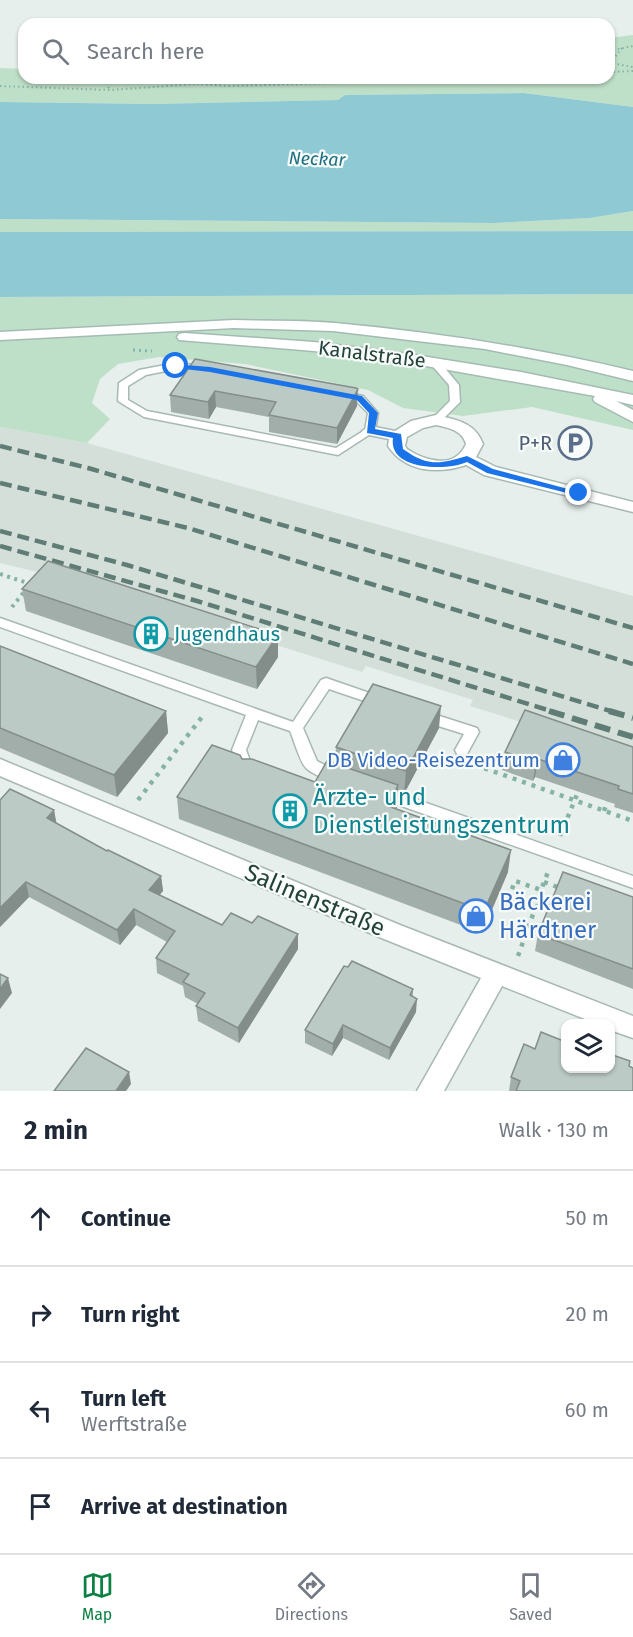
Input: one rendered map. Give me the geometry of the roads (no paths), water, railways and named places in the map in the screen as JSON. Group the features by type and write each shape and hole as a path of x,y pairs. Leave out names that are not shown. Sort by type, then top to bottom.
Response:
{"main road":[{"name":"Kanalstraße","path":"0,336 234,324 333,327 485,345 567,360 633,376"},
{"name":"Kanalstraße","path":"107,332 332,348 434,362 633,400"},
{"path":"584,389 633,417"},
{"path":"436,420 462,427 471,434 475,442 474,451 467,459 456,464 442,466 415,462 399,451 398,436 406,428 419,422 436,420"},
{"path":"370,431 398,436"},
{"path":"467,459 490,471 633,507"},
{"name":"Salinenstraße","path":"2,771 503,977 633,1027"},
{"path":"430,1091 503,977"}],"lane":[{"path":"434,362 456,390 455,402 436,420"},
{"path":"176,366 210,370 359,398 373,413 370,431 338,452 144,414 123,401 123,385 143,372 176,366"},
{"path":"3,618 296,728 311,764 331,776 351,783"},
{"path":"296,728 326,682 393,705"},
{"path":"249,775 239,750 254,713"},
{"path":"416,713 472,732 462,750"},
{"path":"371,790 633,882"}],"water":[{"name":"Neckar","path":"524,93 633,107 633,211 590,218 494,223 0,219 0,102 155,104 338,100 345,95"},
{"path":"633,231 633,294 0,297 0,232"}],"railway":[{"path":"0,446 88,468 633,628"},
{"path":"0,483 188,528 633,664"},
{"path":"0,531 127,565 614,712"},
{"path":"0,546 197,601 554,712"},
{"path":"549,711 633,737"},
{"path":"609,711 633,718"}],"place":[{"name":"P+R","path":"575,443"},
{"name":"Jugendhaus","path":"151,634"},
{"name":"DB Video-Reisezentrum","path":"563,760"},
{"name":"Ärzte- und Dienstleistungszentrum","path":"290,811"},
{"name":"Bäckerei Härdtner","path":"476,916"}]}
